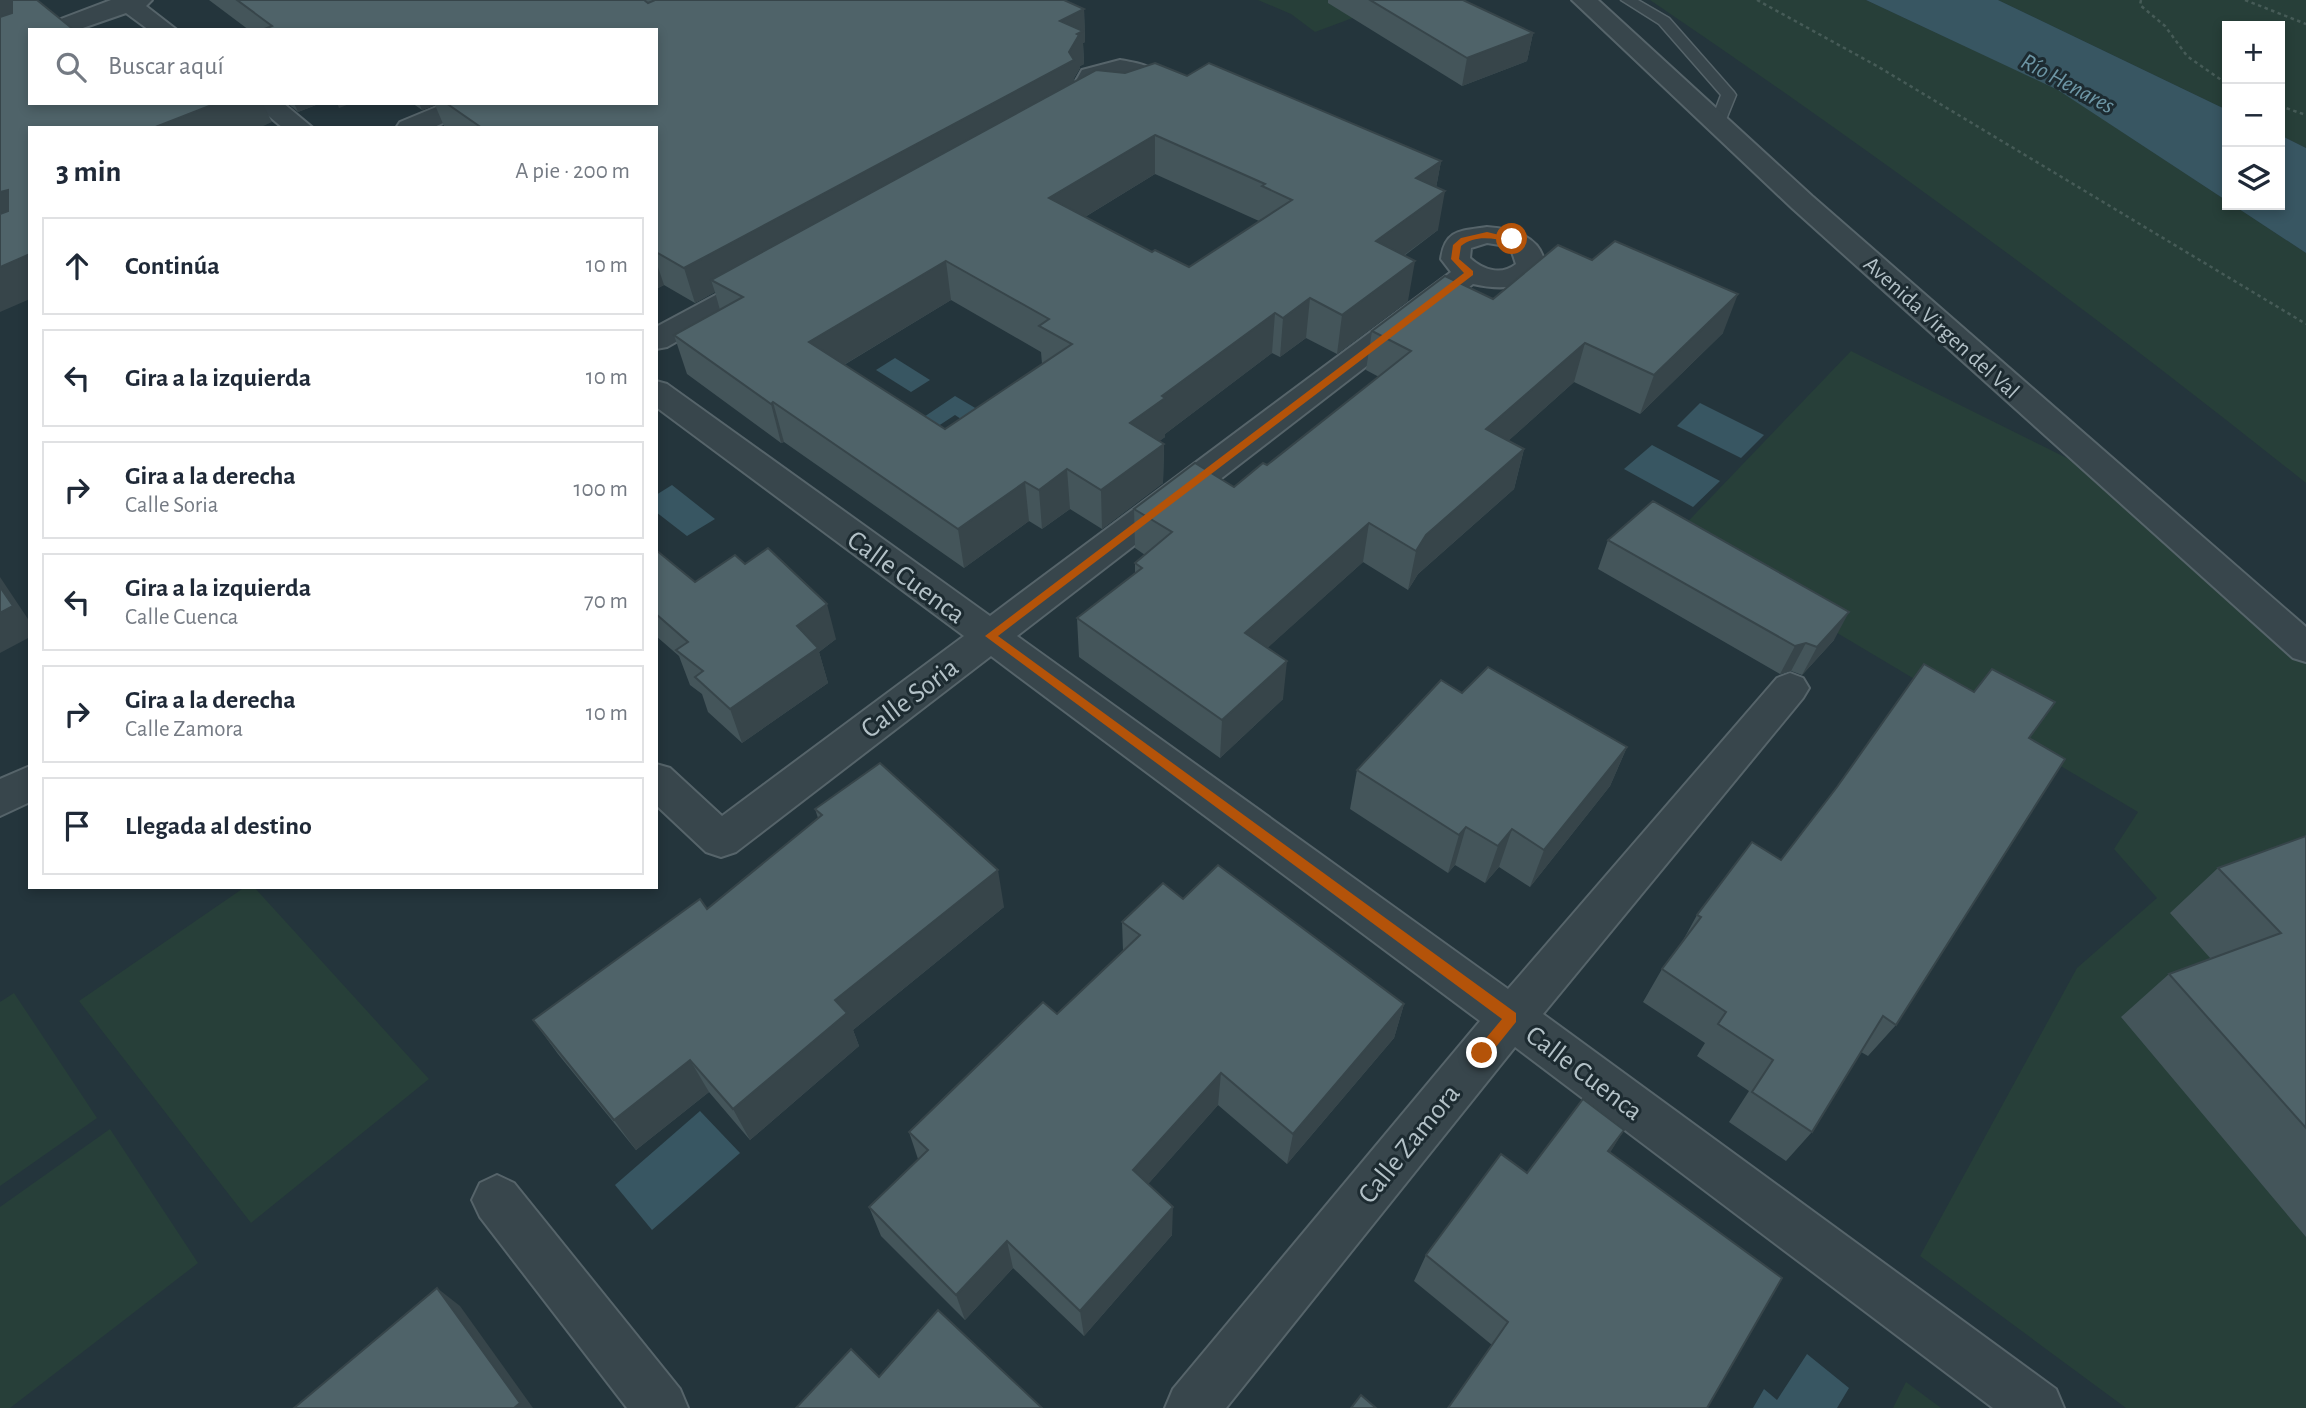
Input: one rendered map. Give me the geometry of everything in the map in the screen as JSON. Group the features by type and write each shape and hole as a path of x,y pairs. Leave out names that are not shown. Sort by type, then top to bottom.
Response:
{"street":[{"name":"Avenida Virgen del Val","path":"1584,0 1906,296 2306,648"},
{"path":"59,28 131,1 163,28"},
{"path":"1071,110 1095,96"},
{"path":"269,105 297,126"},
{"path":"415,126 463,105"},
{"path":"658,339 790,265"},
{"name":"Calle Soria","path":"658,782 721,840 1469,273"},
{"name":"Calle Cuenca","path":"663,406 990,636 1512,1018 2037,1408"},
{"name":"Calle Zamora","path":"1192,1408 1512,1018 1790,688"},
{"path":"0,799 28,783"},
{"path":"497,1200 660,1408"}],"lane":[{"path":"1628,0 1664,21 1730,95 1718,124"}],"path":[{"path":"1757,0 1877,66 2306,324"},
{"path":"2141,0 2140,5 2165,26 2187,56 2222,80"},
{"path":"2245,0 2306,24"},
{"path":"2285,108 2306,115"}],"green space":[{"path":"1258,0 1401,0 1315,32 1291,14"},
{"path":"1650,0 1866,0 2059,90 2222,198 2222,210 2241,210 2306,253 2306,483 1983,235"},
{"path":"1998,0 2306,0 2306,148 2285,138 2285,21 2222,21 2222,108"},
{"path":"1851,351 2115,482 2306,648 2306,1408 2126,1408 1920,1256 2077,968 2157,898 2114,849 2138,812 1674,536"},
{"path":"242,889 256,889 429,1079 251,1223 79,1001"},
{"path":"14,993 97,1118 0,1186 0,1002"},
{"path":"110,1129 198,1263 10,1408 0,1408 0,1207"},
{"path":"1906,1382 1941,1408 1893,1408"}],"water":[{"name":"Río Henares","path":"1866,0 1998,0 2222,108 2222,198 2058,90"},
{"path":"2285,138 2306,148 2306,253 2241,210 2285,210"},
{"path":"895,358 930,380 911,392 876,370"},
{"path":"955,396 982,412 967,423 955,415 926,434 912,425"},
{"path":"1700,403 1764,435 1741,458 1677,426"},
{"path":"1652,445 1720,481 1693,507 1624,469"},
{"path":"672,485 715,519 687,536 658,514 658,494"},
{"path":"700,1111 740,1153 652,1230 615,1185"},
{"path":"1807,1354 1849,1388 1837,1408 1753,1408 1764,1389 1777,1400"}],"building":[{"path":"12,0 37,0 72,28 28,28 28,105 212,105 158,126 28,126 28,255 0,267 0,214 8,211 8,190 0,192 0,17 12,13"},
{"path":"237,0 644,0 648,3 655,0 1064,0 1084,9 1060,21 1083,31 1077,34 1079,35 1069,52 1074,60 684,268 658,253 658,126 479,126 449,105 658,105 658,28 267,28 272,26"},
{"path":"1370,0 1463,0 1533,33 1467,58"},
{"path":"1155,63 1187,76 1209,63 1441,161 1416,178 1445,191 1376,241 1415,261 1342,315 1310,298 1283,318 1275,313 1162,396 1165,398 1130,423 1164,444 1101,490 1067,469 1039,490 1025,482 958,529 773,402 771,404 674,335 743,297 711,280 1096,70 1125,73","holes":["1155,135 1265,184 1262,186 1292,200 1189,267 1155,250 1152,252 1049,198","946,261 1049,319 1039,326 1072,344 945,429 809,342"]},
{"path":"1615,241 1738,294 1654,375 1585,343 1486,429 1524,449 1426,535 1416,551 1369,523 1245,633 1287,661 1222,720 1077,618 1142,568 1135,563 1172,532 1134,509 1195,463 1234,487 1263,463 1267,465 1411,351 1372,331 1445,276 1493,299 1558,245 1592,260"},
{"path":"1653,501 1849,612 1817,647 1806,643 1795,646 1608,540"},
{"path":"768,548 827,604 797,626 818,648 730,709 695,677 703,671 676,650 688,642 658,616 658,552 695,582 735,555 745,564"},
{"path":"0,587 13,606 0,613"},
{"path":"1924,664 1974,692 1992,669 2055,702 2029,738 2065,759 1896,1025 1883,1016 1812,1132 1752,1092 1773,1060 1718,1024 1726,1012 1662,969 1701,917 1697,915 1752,842 1781,860 1837,787"},
{"path":"1488,667 1627,747 1544,850 1512,829 1498,846 1466,827 1459,835 1357,770 1441,680 1462,693"},
{"path":"880,763 998,870 835,1000 847,1013 733,1109 690,1060 614,1120 533,1020 700,899 707,909 822,815 815,809"},
{"path":"2306,836 2306,1128 2169,974 2281,933 2218,868"},
{"path":"1218,865 1404,1004 1293,1134 1221,1073 1133,1170 1173,1207 1080,1311 1007,1241 956,1295 869,1207 928,1150 909,1132 1043,1002 1057,1014 1140,935 1122,922 1163,883 1183,899"},
{"path":"1583,1099 1624,1130 1608,1151 1782,1278 1707,1408 1448,1408 1508,1322 1426,1255 1501,1154 1527,1173"},
{"path":"437,1288 520,1403 514,1408 294,1408"},
{"path":"938,1310 1042,1408 796,1408 851,1349 879,1377"},
{"path":"1361,1395 1376,1408 1351,1408"}],"route":[{"path":"1482,1053 1512,1018 990,636 1469,273 1460,267 1455,259 1457,245 1464,239 1487,235 1512,239"}]}
